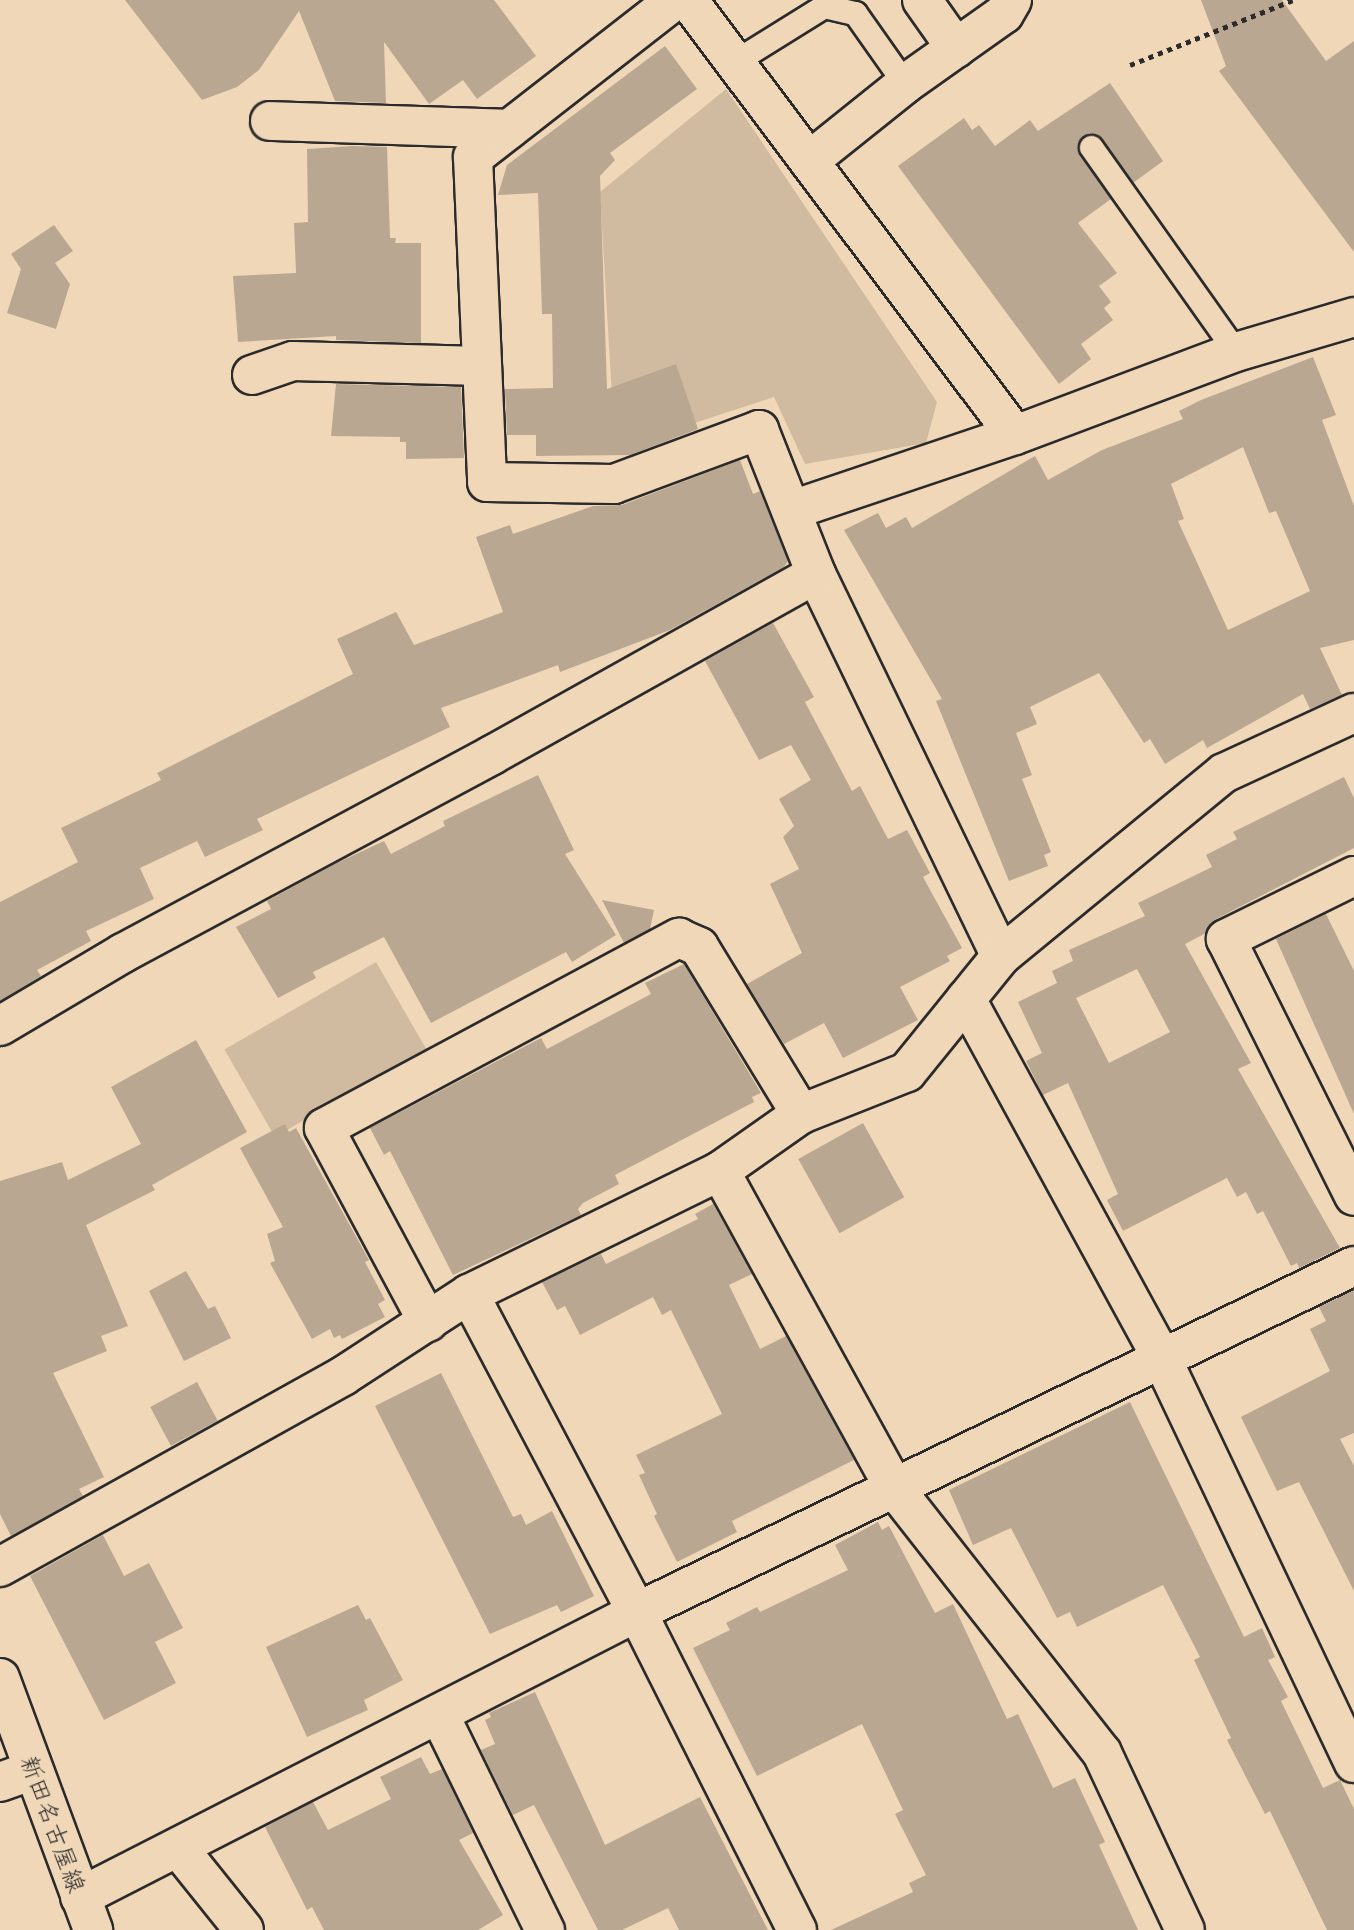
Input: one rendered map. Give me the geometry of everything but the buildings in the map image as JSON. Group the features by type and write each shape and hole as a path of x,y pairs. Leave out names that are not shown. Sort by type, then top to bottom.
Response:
{"street":[{"path":"675,0 473,157 487,482 614,484 759,430 816,574 1001,956"},
{"path":"688,0 1015,435"},
{"path":"922,0 956,48"},
{"path":"809,161 905,84 1004,14 1012,0"},
{"path":"270,121 509,129"},
{"path":"792,510 1015,435 1236,352 1354,317"},
{"path":"252,375 293,361 482,366"},
{"path":"0,1026 123,953 492,755 816,574"},
{"path":"0,1567 343,1376 469,1294 720,1171 801,1114 907,1072 1001,956 1224,773 1354,713"},
{"path":"1354,876 1226,939 1354,1196"},
{"path":"428,1322 324,1128 679,938 699,947 801,1114"},
{"path":"966,999 1163,1361 1354,1763"},
{"path":"720,1171 895,1489 1102,1753 1185,1930"},
{"path":"87,1913 180,1850 637,1612 1163,1361 1354,1266"},
{"path":"469,1294 637,1612 797,1930"},
{"name":"新田名古屋線","path":"0,1678 16,1776 87,1913"},
{"path":"439,1714 545,1930"},
{"path":"180,1850 244,1930"}],"lane":[{"path":"734,62 824,6 855,13 905,84"},
{"path":"1091,147 1236,352"}],"path":[{"path":"1129,65 1293,0"}],"shaded area":[{"path":"726,89 937,402 926,443 805,464 774,397 615,449 600,192"},
{"path":"376,962 426,1049 275,1137 224,1050"}]}
